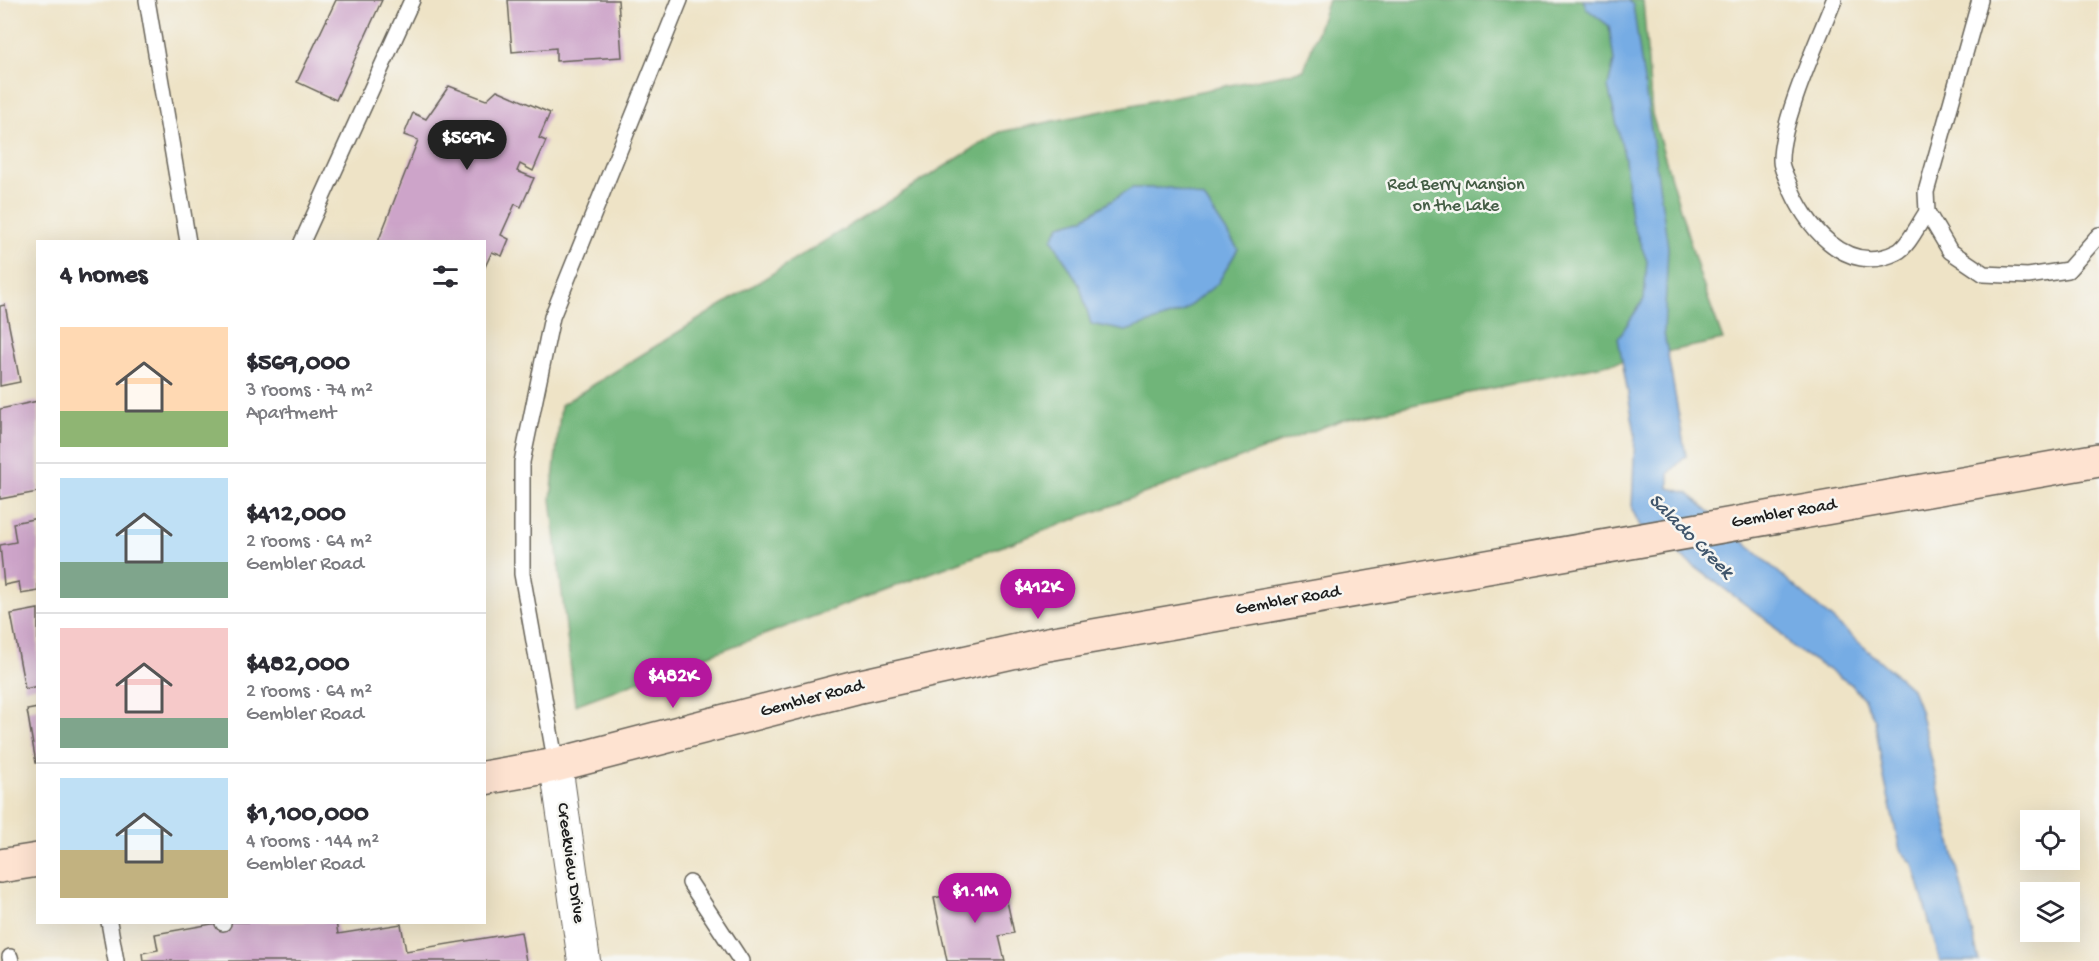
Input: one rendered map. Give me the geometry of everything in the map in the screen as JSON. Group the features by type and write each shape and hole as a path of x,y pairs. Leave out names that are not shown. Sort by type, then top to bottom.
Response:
{"main road":[{"name":"Gembler Road","path":"486,778 556,765 856,687 1048,644 1288,600 2099,460"},
{"path":"0,866 36,860"}],"street":[{"name":"Creekview Drive","path":"556,765 584,961"}],"lane":[{"path":"147,0 188,240"},
{"path":"303,240 412,0"},
{"path":"556,765 522,574 522,462 552,317 681,0"},
{"path":"1834,0 1783,138 1781,162 1797,205 1823,239 1845,253 1876,259 1899,252 1927,212"},
{"path":"1980,0 1926,192 1927,212 1950,251 1984,274 2028,276 2068,270 2099,235"},
{"path":"690,883 741,961"},
{"path":"109,924 116,961"}],"green space":[{"name":"Red Berry Mansion on the Lake","path":"1328,0 1643,0 1652,114 1701,279 1723,340 1345,419 575,705 551,499 561,405 1000,132 1304,70"}],"water":[{"name":"Salado Creek","path":"1583,0 1627,0 1633,5 1668,247 1664,333 1686,456 1669,473 1669,488 1688,493 1912,689 1920,710 1979,961 1940,961 1913,864 1900,850 1883,773 1875,720 1863,698 1851,684 1795,649 1773,625 1640,526 1632,509 1635,433 1618,338 1644,299 1647,261 1631,219 1625,159 1608,87 1614,61 1609,26 1587,9"},
{"path":"1132,188 1170,188 1204,198 1238,249 1218,283 1182,312 1126,331 1091,324 1080,286 1052,239 1060,225 1082,219"}],"building":[{"path":"336,0 382,0 336,100 297,82"},
{"path":"508,0 618,0 622,57 556,61 556,48 512,52"},
{"path":"449,86 486,100 497,90 550,113 539,138 546,141 533,171 520,164 517,171 534,178 521,207 515,204 501,235 509,239 502,256 492,252 486,265 486,240 379,240 418,140 404,135 413,113 426,119"},
{"path":"5,305 20,382 0,386 0,306"},
{"path":"36,401 36,492 0,499 0,409"},
{"path":"36,518 36,591 21,594 19,582 4,585 0,545 16,542 13,523"},
{"path":"36,609 36,686 25,689 11,614"},
{"path":"36,708 36,763 27,710"},
{"path":"1003,883 1014,933 999,936 1005,961 947,961 934,898"},
{"path":"212,924 336,924 338,934 401,924 406,951 521,932 526,961 143,961 142,953 158,950 155,934"}]}
